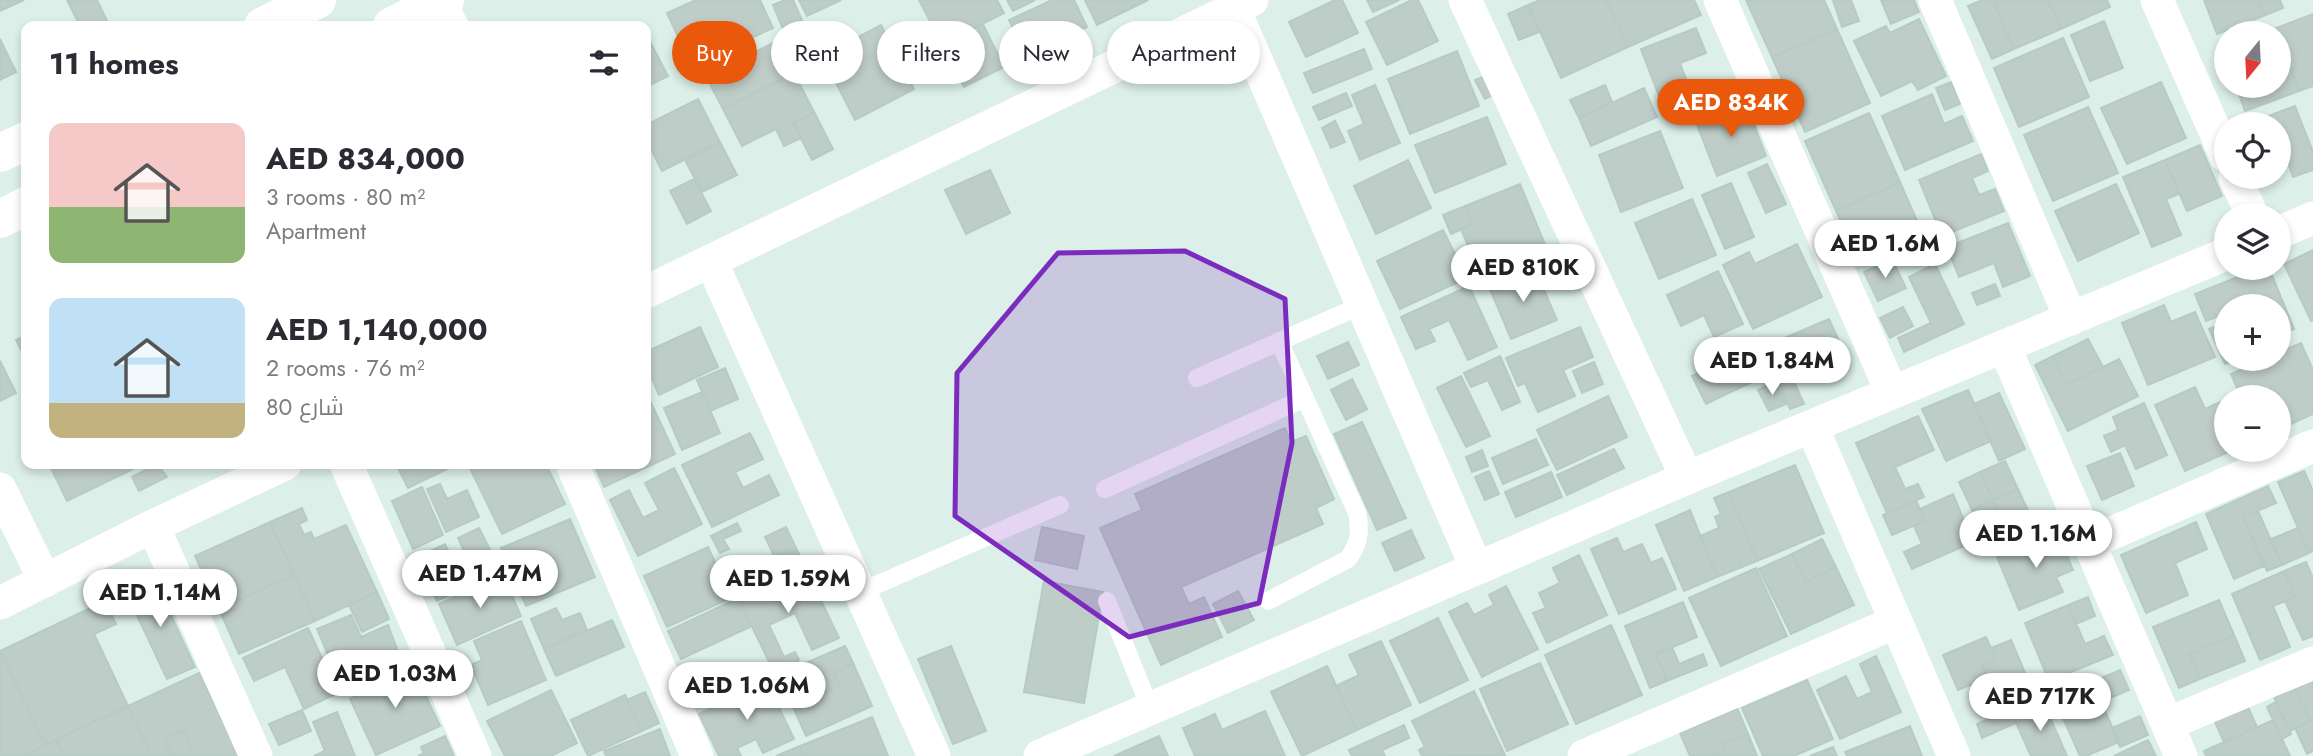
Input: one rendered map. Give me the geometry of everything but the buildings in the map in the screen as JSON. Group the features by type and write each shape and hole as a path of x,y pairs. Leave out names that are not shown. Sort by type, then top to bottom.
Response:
{"main road":[{"path":"273,21 317,0"},
{"path":"409,21 446,10"},
{"path":"0,153 21,143"},
{"path":"0,219 21,208"}],"street":[{"path":"1465,0 1687,478"},
{"path":"1720,0 1892,393"},
{"path":"1934,0 2071,319"},
{"path":"2157,0 2214,129"},
{"path":"651,290 1243,4 1362,305 1476,567"},
{"path":"2291,227 2313,218"},
{"path":"1040,756 1476,567 2214,259"},
{"path":"711,261 934,756"},
{"path":"2004,346 2181,756"},
{"path":"1812,427 1954,756"},
{"path":"2089,542 2313,446"},
{"path":"0,603 274,469"},
{"path":"348,469 475,756"},
{"path":"574,469 697,756"},
{"path":"0,489 45,581"},
{"path":"153,526 257,756"},
{"path":"1584,756 1896,622"},
{"path":"2167,724 2313,663"}],"lane":[{"path":"1197,378 1362,305"},
{"path":"1268,601 1348,559 1359,537 1357,513 1279,341"},
{"path":"1105,489 1305,398"},
{"path":"860,592 1060,505"},
{"path":"1107,601 1150,708"}],"highlighted area":[{"path":"1185,251 1285,299 1292,443 1259,603 1129,637 955,516 957,373 1058,253"}]}
